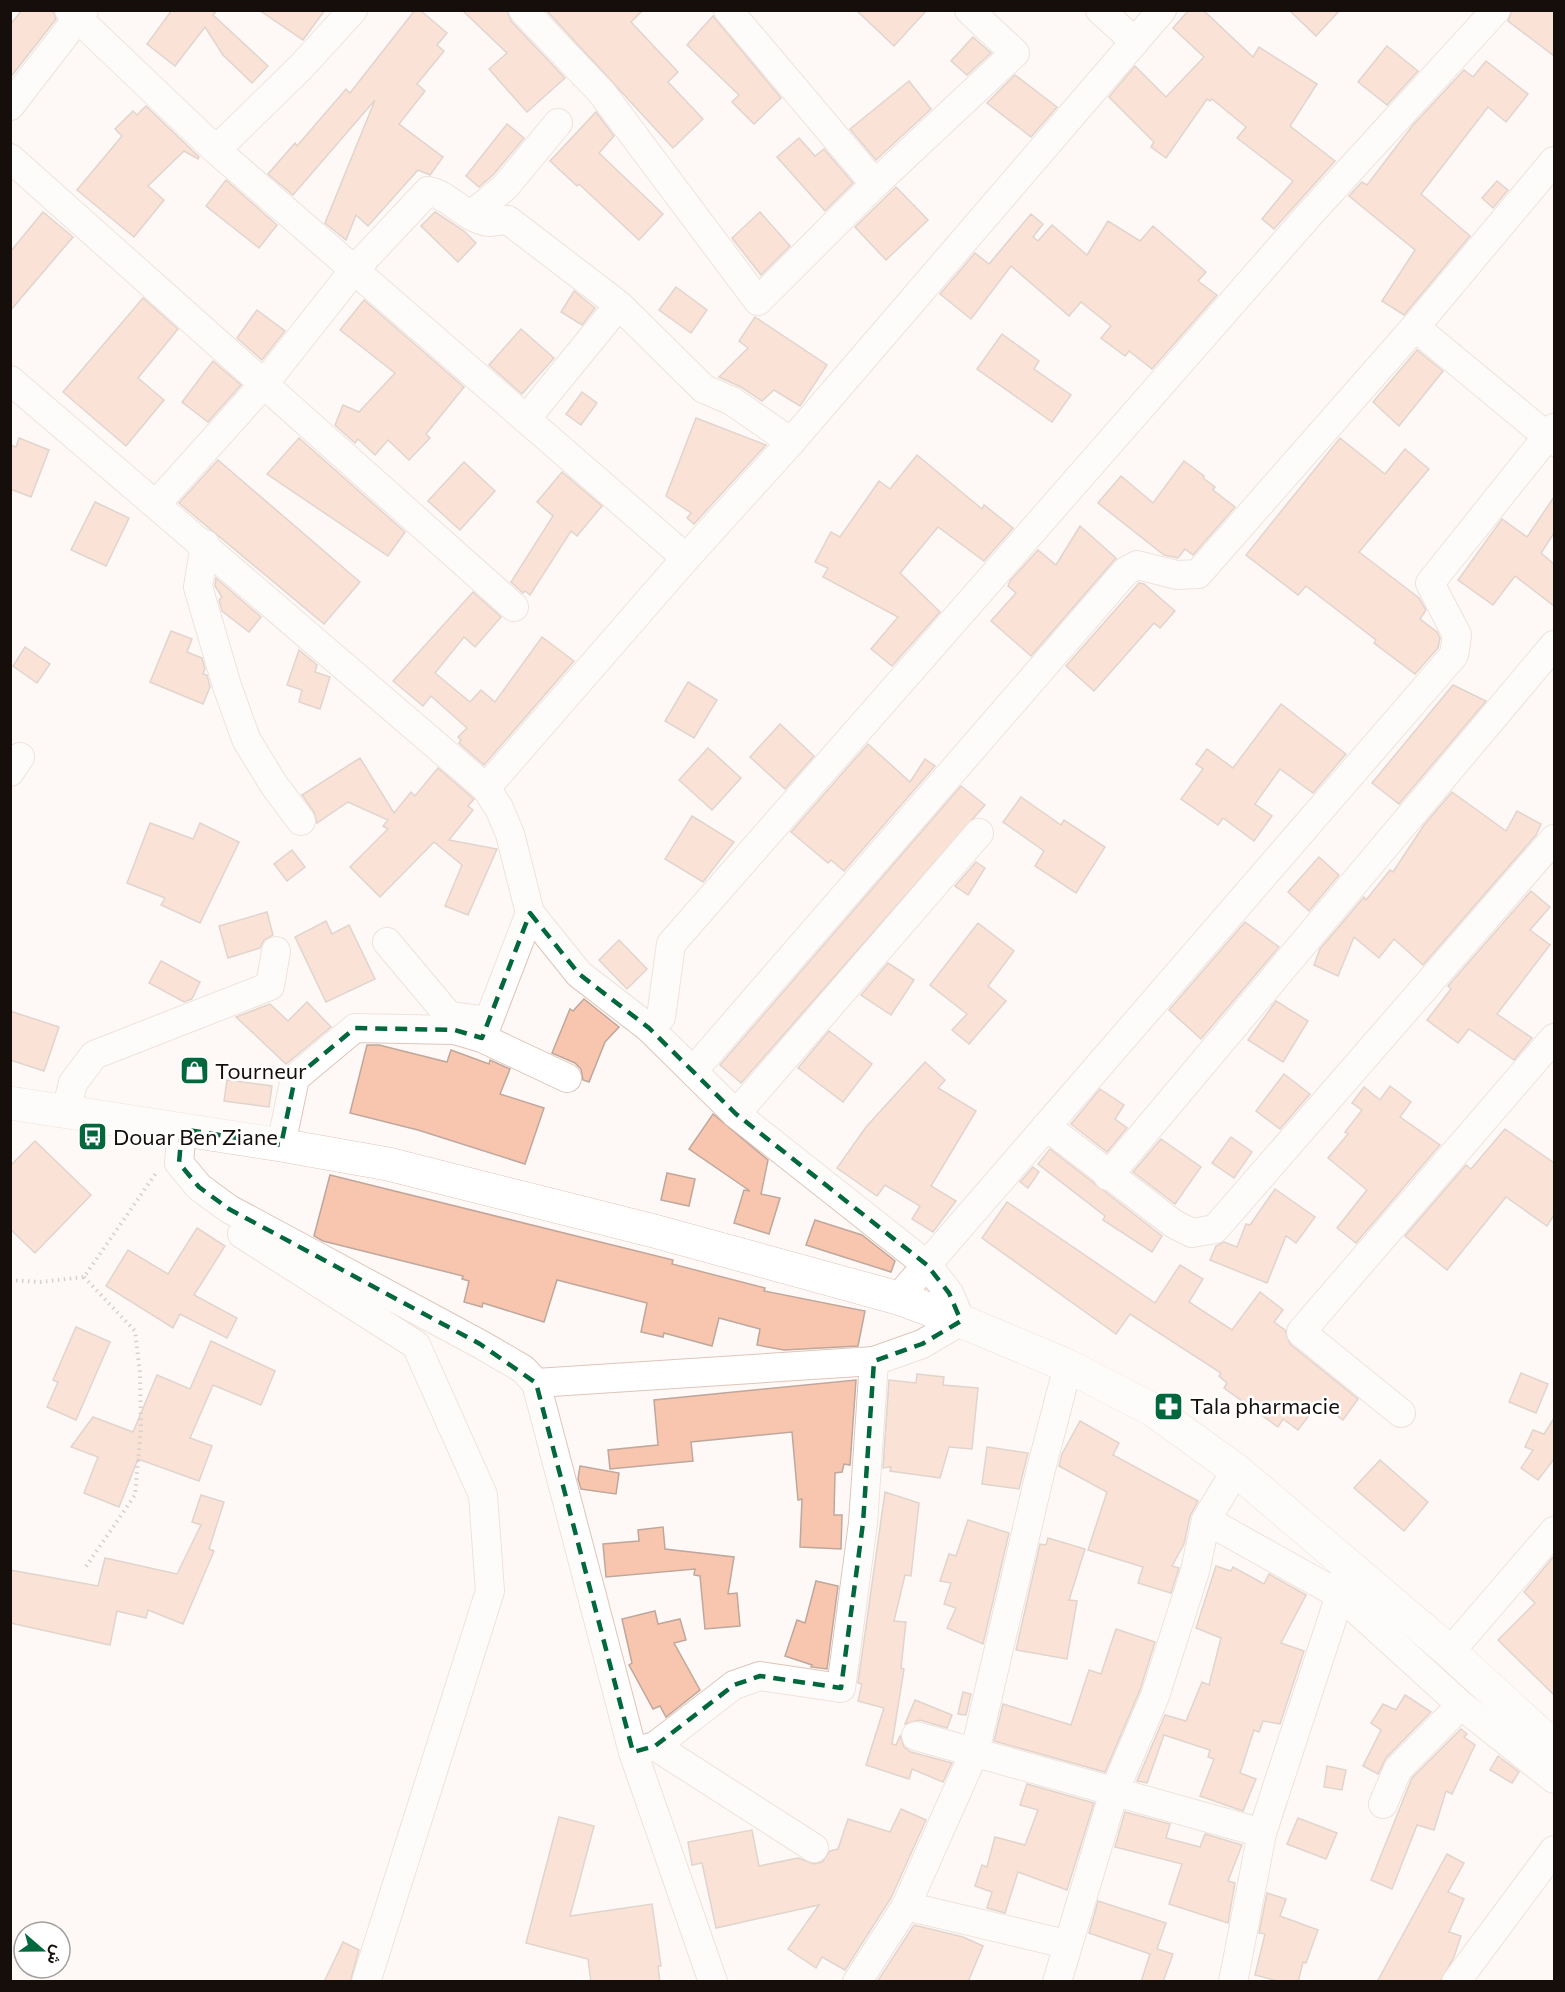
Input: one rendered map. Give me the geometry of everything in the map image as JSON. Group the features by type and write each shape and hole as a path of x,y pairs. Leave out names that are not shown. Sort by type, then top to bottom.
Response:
{"main road":[{"path":"10,1103 281,1144 388,1164 654,1231 898,1298 961,1321 1068,1366 1153,1410 1236,1470 1343,1581 1450,1652 1554,1747"}],"street":[{"path":"216,150 301,67 352,10"},
{"path":"523,10 602,93 758,301 875,184 1015,53 969,10"},
{"path":"728,10 875,184"},
{"path":"1100,10 1135,42"},
{"path":"486,788 686,558 791,442 1162,10"},
{"path":"649,1028 661,1017 671,944 1308,216 1496,10"},
{"path":"10,106 77,13 216,150 686,558"},
{"path":"471,215 505,187 558,123"},
{"path":"10,158 514,608"},
{"path":"693,1071 1126,571 1137,565 1177,574 1198,574 1415,327 1554,161"},
{"path":"157,503 264,384 354,270 428,191 438,193 471,215 488,222 508,220 619,305 704,389 732,400 791,442"},
{"path":"526,419 619,305"},
{"path":"898,1298 1454,655 1457,635 1430,583 1552,436 1415,327"},
{"path":"10,380 205,544 486,788 499,808 510,834 530,913 579,974 649,1028 736,1114 927,1265 949,1293 961,1321 922,1344 874,1361 536,1383"},
{"path":"205,544 198,587 227,686 246,739 274,785 302,820"},
{"path":"1108,1176 1554,645"},
{"path":"736,1114 979,833"},
{"path":"1046,1126 1108,1176 1174,1224 1192,1233 1215,1229 1554,839"},
{"path":"485,1029 530,913"},
{"path":"387,942 449,1016 485,1029 567,1078"},
{"path":"66,1111 73,1083 94,1055 270,986 276,951"},
{"path":"281,1144 295,1078 355,1028 485,1029"},
{"path":"1401,1413 1301,1332 1554,1038"},
{"path":"182,1129 179,1163 199,1187 229,1209 480,1344 523,1370 536,1383 713,1982"},
{"path":"229,1209 238,1232 416,1345 483,1495 490,1591 366,1982"},
{"path":"644,1749 734,1685 760,1676 841,1688 863,1523 874,1361"},
{"path":"857,1982 906,1906 975,1751 1040,1473 1068,1366"},
{"path":"1057,1982 1066,1944 1114,1792 1155,1696 1195,1571 1206,1520 1236,1470"},
{"path":"1206,1520 1343,1581 1461,1705 1554,1779"},
{"path":"1450,1652 1554,1531"},
{"path":"1233,1982 1262,1833 1343,1581"},
{"path":"1383,1804 1398,1769 1461,1705"},
{"path":"916,1736 1262,1833"},
{"path":"644,1749 813,1848"},
{"path":"1456,1982 1554,1850"},
{"path":"906,1906 1066,1944"}],"path":[{"path":"10,1280 40,1282 84,1277 157,1170"},
{"path":"84,1277 135,1331 140,1373 141,1428 135,1495 85,1568"}],"highlighted area":[{"path":"530,913 579,974 649,1028 736,1114 927,1265 949,1293 961,1321 922,1344 874,1361 863,1523 841,1688 760,1676 734,1685 655,1746 633,1752 536,1383 480,1344 229,1209 199,1187 179,1163 182,1129 281,1145 295,1078 355,1028 455,1030 482,1038"}],"building":[{"path":"22,10 53,10 56,19 10,78 10,25"},
{"path":"172,10 217,10 213,15 268,66 252,83 223,55 205,27 175,66 147,44"},
{"path":"259,10 325,10 303,40"},
{"path":"415,10 420,10 447,33 437,45 444,51 417,84 425,91 399,124 443,157 430,175 418,170 368,226 356,215 346,240 325,223 375,100 293,195 268,174 295,143 297,146 346,89 350,93"},
{"path":"462,10 507,10 511,21 565,78 527,112 489,69 507,53"},
{"path":"546,10 643,10 631,22 678,72 668,82 703,119 673,148"},
{"path":"856,10 927,10 894,46"},
{"path":"1189,10 1203,10 1253,57 1259,47 1317,84 1290,126 1335,161 1274,229 1262,219 1293,181 1237,138 1246,127 1212,99 1210,101 1207,99 1166,158 1151,147 1154,142 1109,97 1135,66 1166,97 1204,57 1173,28"},
{"path":"1289,10 1340,10 1316,36"},
{"path":"1512,10 1554,10 1554,56 1508,21"},
{"path":"713,16 781,98 754,124 732,102 739,95 687,45"},
{"path":"973,37 991,53 967,75 951,61"},
{"path":"1387,46 1418,71 1387,105 1358,82"},
{"path":"1486,61 1528,94 1506,122 1488,107 1421,194 1470,236 1404,315 1382,301 1415,250 1349,196 1362,182 1367,185 1413,125 1464,70 1473,77"},
{"path":"1015,75 1057,107 1031,137 987,103"},
{"path":"909,81 931,109 876,160 850,129"},
{"path":"146,106 199,157 198,159 184,151 148,186 164,200 134,237 77,190 122,136 115,129 133,111 137,115"},
{"path":"596,112 614,136 599,153 663,214 639,240 579,184 577,186 550,161"},
{"path":"507,124 524,138 493,175 479,187 466,176"},
{"path":"799,138 815,156 824,149 853,183 825,211 777,157"},
{"path":"226,180 277,225 259,248 206,206"},
{"path":"1497,181 1508,190 1493,208 1482,198"},
{"path":"896,187 928,220 886,260 855,227"},
{"path":"43,212 73,237 10,311 10,252"},
{"path":"435,212 464,231 476,243 458,262 421,226"},
{"path":"760,212 790,246 761,275 732,238"},
{"path":"1031,214 1043,224 1033,237 1038,241 1052,225 1087,255 1108,221 1140,241 1153,226 1206,272 1198,281 1217,295 1152,369 1129,351 1125,356 1101,338 1111,326 1081,302 1069,316 1011,266 971,319 940,294 975,253 989,264"},
{"path":"676,287 707,310 691,333 659,310"},
{"path":"574,291 595,308 582,325 561,312"},
{"path":"143,298 178,329 138,378 164,400 126,446 63,392"},
{"path":"364,300 464,387 426,434 430,438 409,460 388,440 375,455 358,439 355,443 335,425 343,405 359,412 395,373 340,330"},
{"path":"257,310 285,331 262,360 237,338"},
{"path":"755,317 827,365 800,406 774,390 762,401 741,387 719,377 748,348 739,341"},
{"path":"521,329 554,358 522,394 489,365"},
{"path":"1002,334 1039,361 1034,369 1071,395 1052,422 977,369"},
{"path":"1417,350 1443,371 1399,426 1373,402"},
{"path":"213,361 241,385 208,422 182,402"},
{"path":"582,392 597,403 581,425 566,414"},
{"path":"696,418 766,445 694,524 687,518 691,513 666,496"},
{"path":"19,438 49,450 31,497 10,489 10,445 16,447"},
{"path":"299,438 405,532 388,556 267,474"},
{"path":"1340,438 1385,474 1405,449 1429,469 1359,552 1419,598 1426,610 1420,619 1437,632 1440,638 1438,648 1415,674 1374,643 1376,640 1306,586 1298,595 1246,555"},
{"path":"917,455 982,509 984,505 1013,528 984,561 938,527 900,573 940,612 892,666 871,649 898,617 823,577 828,568 815,562 831,532 840,537 879,481 890,489"},
{"path":"218,460 360,582 324,624 179,503"},
{"path":"1184,461 1204,476 1203,478 1215,487 1213,490 1235,507 1193,555 1185,549 1178,558 1164,555 1098,503 1121,476 1153,503"},
{"path":"464,462 495,491 460,530 428,501"},
{"path":"562,472 602,506 577,536 571,531 530,595 525,591 523,593 511,582 553,516 537,502"},
{"path":"1554,497 1554,533 1541,553 1554,564 1554,606 1515,576 1493,605 1458,580 1502,519 1527,537"},
{"path":"95,502 129,518 106,566 71,550"},
{"path":"1080,526 1116,558 1031,656 991,621 1016,593 1008,586 1010,581 1038,550 1056,565"},
{"path":"216,578 261,617 249,632 222,611 219,600 222,597 215,586"},
{"path":"1139,583 1144,584 1175,611 1160,628 1154,623 1094,691 1066,666"},
{"path":"473,592 501,617 475,647 464,637 435,673 470,702 481,690 495,702 542,637 574,661 484,765 459,743 461,740 458,737 467,728 431,696 423,706 393,681"},
{"path":"171,631 192,639 187,652 202,658 205,669 203,674 207,675 210,687 203,704 150,682"},
{"path":"25,647 50,664 37,683 13,666"},
{"path":"299,650 317,665 315,672 330,677 320,709 299,702 302,690 287,685"},
{"path":"688,682 717,700 694,738 665,721"},
{"path":"1453,685 1486,701 1399,804 1372,783"},
{"path":"1281,704 1346,754 1313,793 1280,769 1255,804 1272,816 1254,841 1223,818 1218,825 1181,799 1203,769 1196,764 1207,749 1233,768"},
{"path":"780,724 814,756 785,789 750,757"},
{"path":"868,744 910,782 925,759 935,766 844,871 831,860 828,863 791,832"},
{"path":"708,748 741,778 712,810 679,780"},
{"path":"360,758 394,813 411,792 415,796 438,768 474,799 468,806 473,810 449,840 497,849 468,915 445,906 462,865 434,842 380,897 350,867 388,829 383,826 388,820 348,802 317,823 314,812 302,795"},
{"path":"961,786 985,805 741,1083 720,1065"},
{"path":"1452,792 1506,831 1517,811 1541,824 1536,835 1423,965 1394,939 1379,958 1354,937 1338,976 1314,965 1320,949 1364,897 1366,900 1390,870 1393,872 1424,825"},
{"path":"1021,797 1061,825 1064,820 1105,847 1076,893 1035,866 1044,851 1003,822"},
{"path":"692,816 734,842 703,882 665,859"},
{"path":"150,823 193,839 200,823 239,842 200,923 161,905 165,898 127,883"},
{"path":"292,850 305,867 287,881 274,864"},
{"path":"1319,857 1339,875 1309,911 1288,892"},
{"path":"976,862 985,868 968,895 955,886"},
{"path":"1531,891 1550,907 1530,930 1550,945 1497,1014 1532,1038 1514,1060 1469,1029 1458,1043 1427,1020 1451,989 1448,986"},
{"path":"267,912 273,935 264,940 260,948 228,958 219,926"},
{"path":"326,921 332,934 349,925 375,979 326,1002 295,937"},
{"path":"1245,922 1279,947 1201,1039 1169,1010"},
{"path":"978,923 1014,951 988,986 1006,1001 969,1044 952,1030 967,1014 930,985"},
{"path":"619,940 647,969 627,989 599,960"},
{"path":"161,961 200,982 192,999 184,1002 149,983"},
{"path":"888,963 914,980 891,1015 861,995"},
{"path":"584,999 619,1027 605,1042 589,1082 583,1080 581,1069 575,1063 552,1053 570,1009 573,1011"},
{"path":"1276,1001 1308,1021 1283,1062 1248,1040"},
{"path":"307,1002 331,1027 286,1064 236,1017 270,1004 288,1021"},
{"path":"10,1011 59,1027 44,1071 10,1060"},
{"path":"829,1031 872,1064 843,1102 798,1068"},
{"path":"367,1045 379,1045 447,1062 451,1050 489,1064 490,1060 510,1069 500,1094 544,1108 525,1164 418,1130 350,1113"},
{"path":"925,1062 945,1080 938,1088 976,1111 931,1186 956,1201 933,1232 912,1219 920,1206 885,1185 877,1196 837,1168 866,1127"},
{"path":"1284,1074 1310,1094 1280,1129 1256,1111"},
{"path":"227,1080 272,1086 269,1107 224,1101"},
{"path":"1390,1086 1411,1102 1400,1117 1440,1145 1356,1243 1337,1228 1367,1190 1328,1158 1348,1134 1345,1132 1362,1110 1352,1103 1364,1087 1380,1100"},
{"path":"1100,1089 1124,1105 1115,1119 1127,1128 1107,1152 1071,1124"},
{"path":"713,1114 768,1160 761,1194 780,1198 769,1234 734,1223 744,1190 750,1191 689,1149"},
{"path":"1505,1129 1554,1163 1554,1215 1547,1226 1506,1197 1447,1270 1405,1236 1466,1165 1471,1169"},
{"path":"1231,1137 1252,1152 1234,1178 1212,1163"},
{"path":"1161,1139 1201,1167 1175,1204 1133,1172"},
{"path":"35,1141 91,1195 35,1253 10,1229 10,1166"},
{"path":"1050,1149 1162,1236 1152,1252 1103,1220 1105,1216 1038,1164"},
{"path":"1033,1167 1039,1172 1028,1188 1020,1182"},
{"path":"667,1173 695,1179 689,1206 661,1200"},
{"path":"330,1175 673,1260 672,1264 765,1288 764,1291 865,1311 858,1346 784,1350 757,1345 760,1329 719,1318 712,1346 664,1333 663,1337 641,1332 647,1303 557,1280 544,1322 483,1303 482,1307 464,1302 469,1281 462,1279 463,1276 323,1241 314,1236"},
{"path":"1275,1189 1315,1217 1296,1243 1286,1236 1267,1283 1210,1260 1216,1246 1224,1242 1237,1247 1246,1224 1250,1225"},
{"path":"1007,1202 1155,1303 1180,1265 1203,1279 1189,1302 1232,1330 1260,1292 1283,1310 1274,1322 1285,1330 1290,1344 1358,1399 1343,1420 1319,1402 1298,1430 1283,1419 1278,1427 1224,1388 1227,1383 1219,1376 1221,1373 1130,1314 1116,1334 982,1238"},
{"path":"815,1220 862,1235 895,1261 891,1272 806,1245"},
{"path":"197,1228 225,1246 194,1295 237,1318 227,1338 180,1314 173,1328 106,1286 128,1250 168,1274"},
{"path":"76,1327 110,1342 76,1420 47,1407 58,1382 53,1380"},
{"path":"211,1341 275,1371 261,1405 213,1385 190,1438 212,1446 199,1481 138,1459 119,1507 84,1493 98,1457 71,1447 93,1417 133,1432 157,1375 190,1389"},
{"path":"1521,1373 1548,1384 1536,1413 1509,1402"},
{"path":"917,1374 944,1377 943,1385 978,1388 972,1449 949,1447 940,1478 890,1471 891,1467 883,1468 889,1380 916,1383"},
{"path":"856,1380 850,1465 844,1464 842,1472 835,1473 834,1515 842,1515 841,1549 800,1547 802,1499 798,1500 792,1432 691,1442 693,1461 610,1469 608,1450 658,1445 654,1400"},
{"path":"1554,1418 1554,1459 1538,1480 1521,1468 1533,1450 1525,1447 1533,1430 1544,1434"},
{"path":"1080,1421 1119,1443 1113,1455 1198,1501 1190,1516 1184,1544 1172,1566 1179,1568 1171,1593 1138,1583 1143,1567 1088,1550 1107,1492 1059,1466 1062,1454"},
{"path":"987,1447 1028,1453 1019,1489 982,1484"},
{"path":"1380,1460 1428,1502 1404,1531 1354,1488"},
{"path":"580,1466 619,1473 616,1494 581,1489 578,1479"},
{"path":"885,1492 919,1503 911,1576 905,1575 894,1621 906,1622 901,1668 904,1669 892,1744 896,1745 900,1736 904,1747 911,1752 952,1763 943,1782 912,1769 909,1779 866,1765 884,1708 858,1701 862,1684 858,1683"},
{"path":"201,1495 224,1502 209,1549 214,1551 183,1624 148,1610 146,1618 117,1611 110,1645 10,1623 10,1570 98,1586 105,1558 177,1574 201,1525 192,1522"},
{"path":"968,1520 1009,1533 983,1644 947,1628 956,1608 944,1604 951,1583 940,1581 949,1554 956,1556"},
{"path":"663,1527 665,1549 734,1557 728,1594 737,1593 740,1626 705,1629 700,1576 694,1575 695,1569 606,1577 603,1544 639,1541 638,1530"},
{"path":"1048,1538 1085,1549 1069,1600 1077,1601 1067,1659 1016,1650 1040,1544 1046,1545"},
{"path":"1554,1556 1554,1695 1498,1640 1535,1603 1524,1592"},
{"path":"1216,1566 1231,1571 1233,1567 1264,1584 1269,1574 1306,1595 1281,1643 1304,1651 1280,1724 1263,1721 1259,1732 1254,1730 1240,1773 1256,1779 1243,1811 1200,1796 1214,1759 1208,1757 1210,1750 1164,1735 1147,1783 1137,1781 1165,1715 1186,1721 1202,1682 1209,1685 1221,1638 1196,1628"},
{"path":"816,1581 838,1586 827,1669 811,1667 812,1665 785,1656 797,1620 805,1623"},
{"path":"655,1611 658,1624 680,1619 686,1640 674,1643 700,1690 666,1717 660,1706 653,1709 629,1665 632,1663 622,1619"},
{"path":"1116,1629 1155,1642 1140,1690 1105,1772 994,1741 1003,1704 1071,1725 1089,1670 1101,1674"},
{"path":"963,1692 971,1694 966,1715 958,1714"},
{"path":"1405,1695 1431,1712 1386,1758 1378,1774 1363,1766 1381,1730 1371,1723 1383,1704 1396,1710"},
{"path":"915,1700 952,1715 947,1728 920,1720 905,1724"},
{"path":"1461,1729 1467,1734 1464,1737 1475,1745 1452,1794 1446,1791 1434,1830 1417,1825 1392,1889 1371,1880 1412,1778"},
{"path":"1498,1756 1519,1772 1512,1783 1490,1770"},
{"path":"1327,1766 1346,1770 1342,1790 1324,1787"},
{"path":"1027,1784 1094,1803 1067,1890 1018,1872 1005,1913 987,1908 992,1892 975,1886 982,1865 987,1867 995,1837 1025,1845 1038,1810 1020,1805"},
{"path":"901,1809 926,1820 891,1898 845,1970 822,1957 816,1968 788,1949 819,1905 716,1928 702,1863 692,1865 688,1842 752,1830 759,1866 798,1858 814,1864 822,1862 830,1851 838,1849 848,1819 890,1832"},
{"path":"1125,1812 1170,1824 1166,1838 1200,1847 1205,1834 1242,1845 1228,1881 1235,1883 1228,1923 1169,1904 1182,1864 1115,1847"},
{"path":"559,1817 594,1826 570,1916 652,1904 661,1966 658,1966 660,1982 591,1982 588,1959 526,1943"},
{"path":"1298,1818 1337,1833 1326,1859 1287,1844"},
{"path":"1447,1854 1464,1863 1448,1892 1464,1899 1449,1932 1461,1936 1454,1957 1440,1982 1377,1982"},
{"path":"1267,1893 1286,1899 1280,1916 1318,1930 1306,1963 1303,1962 1298,1982 1281,1982 1255,1975 1265,1934 1259,1933"},
{"path":"1098,1901 1166,1923 1157,1949 1173,1954 1163,1982 1141,1982 1150,1954 1089,1933"},
{"path":"914,1925 963,1937 983,1946 968,1982 877,1982"},
{"path":"343,1942 359,1950 350,1982 324,1982"}],"place":[{"name":"Tourneur","path":"194,1071"},
{"name":"Douar Ben Ziane","path":"92,1137"},
{"name":"Tala pharmacie","path":"1169,1406"}]}
